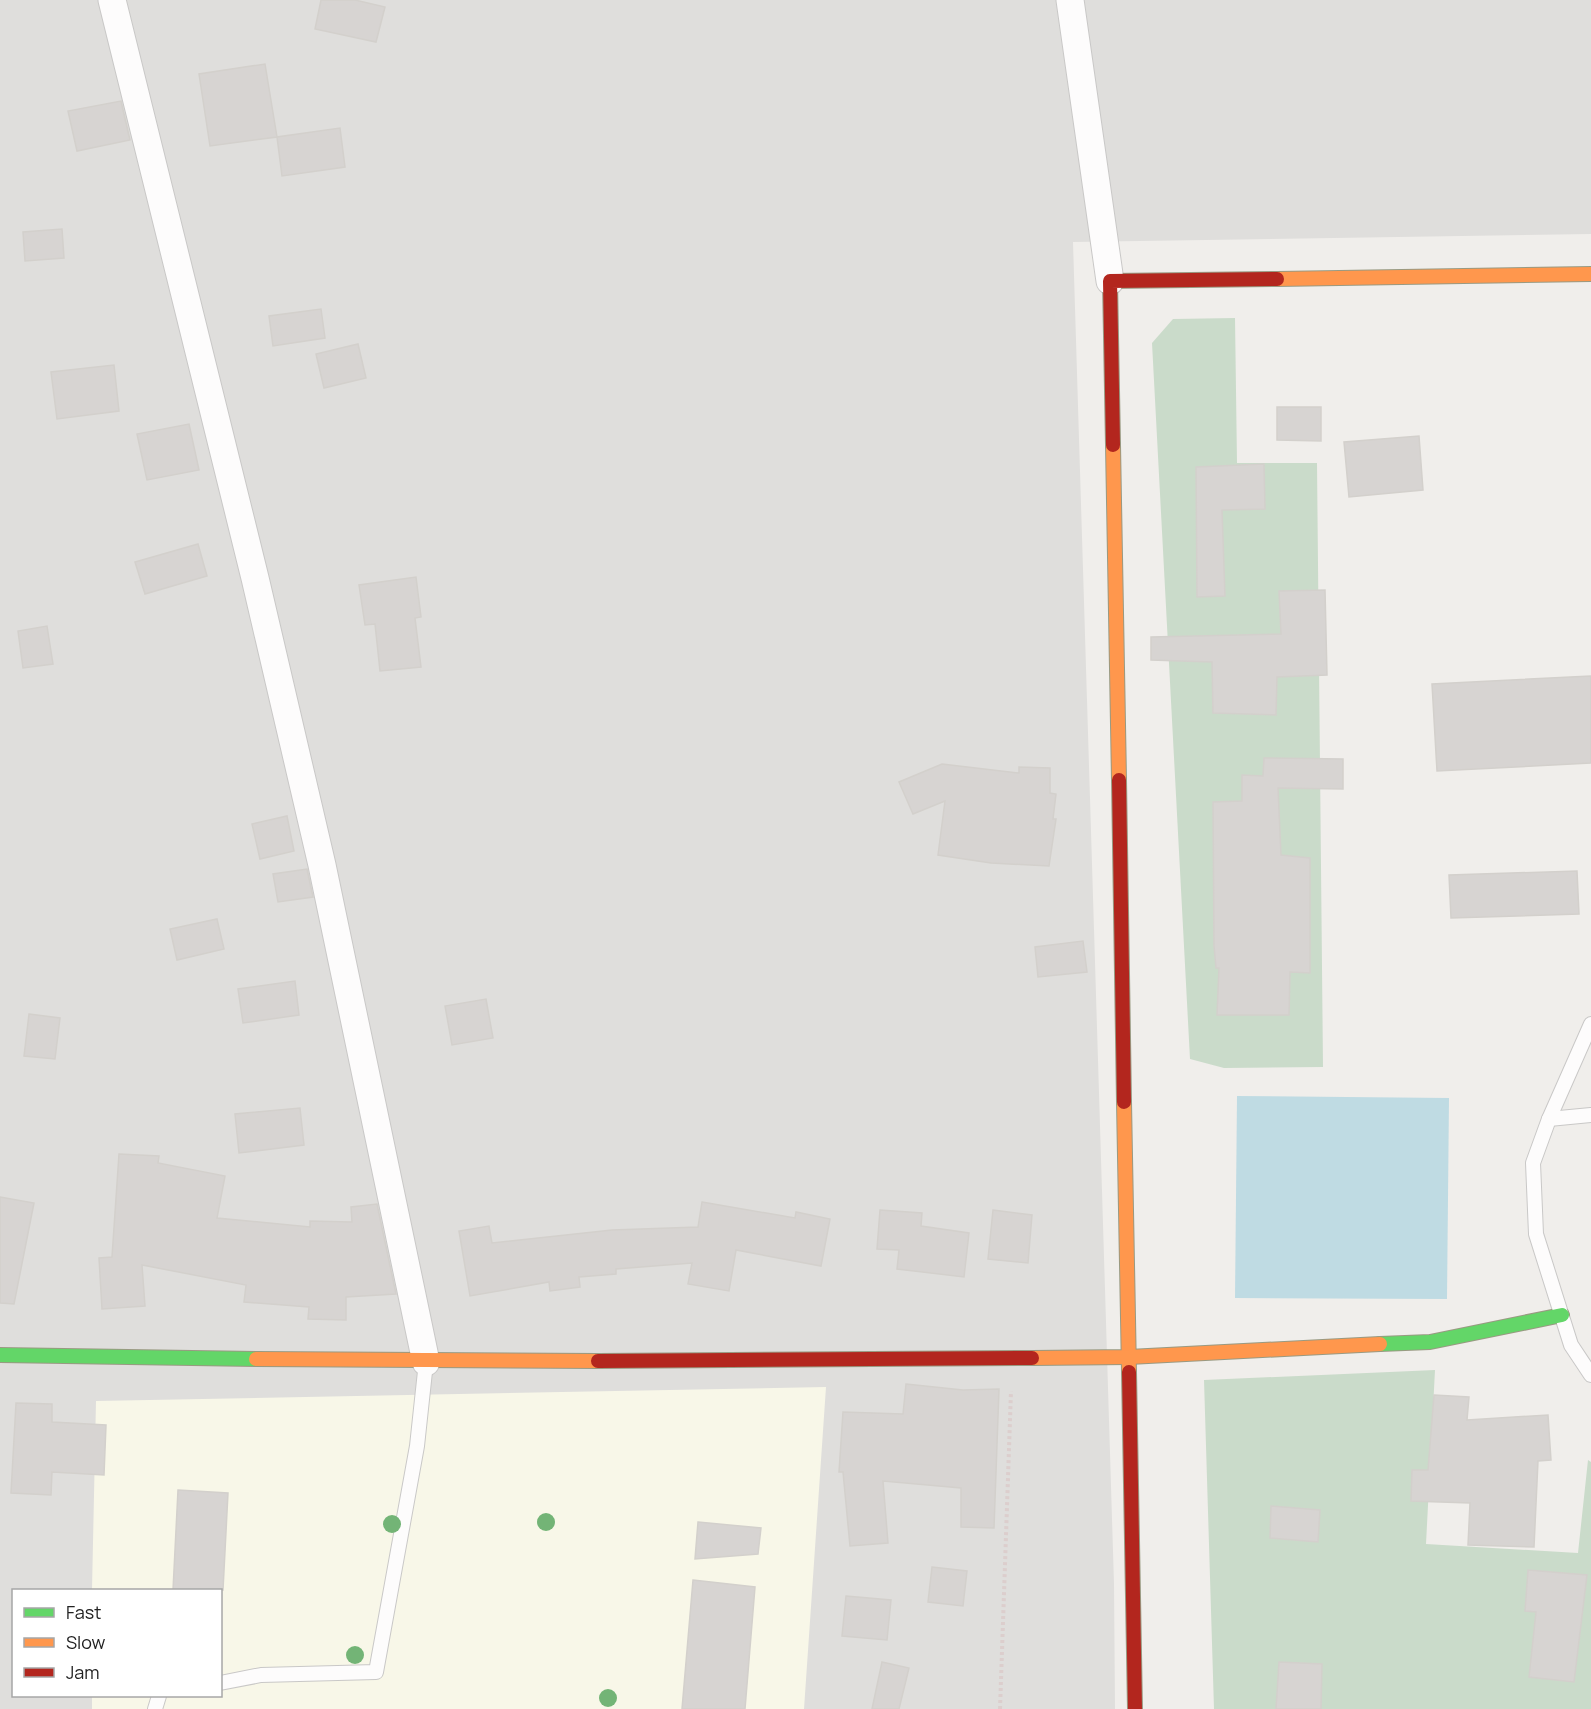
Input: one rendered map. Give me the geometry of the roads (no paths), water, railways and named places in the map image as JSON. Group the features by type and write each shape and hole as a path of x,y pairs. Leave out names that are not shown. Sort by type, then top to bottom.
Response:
{"street":[{"path":"112,0 255,578 322,865 426,1362"},
{"path":"1070,0 1110,281 1135,1709"},
{"path":"1110,281 1591,274"},
{"path":"0,1355 426,1362 1129,1357 1430,1342 1562,1315"}],"lane":[{"path":"1591,1024 1549,1119 1533,1163 1536,1234 1571,1345 1591,1375"},
{"path":"1549,1119 1591,1115"},
{"path":"222,1683 261,1675 376,1672 417,1446 426,1362"}],"water":[{"path":"1237,1096 1449,1098 1447,1299 1235,1298"}]}
